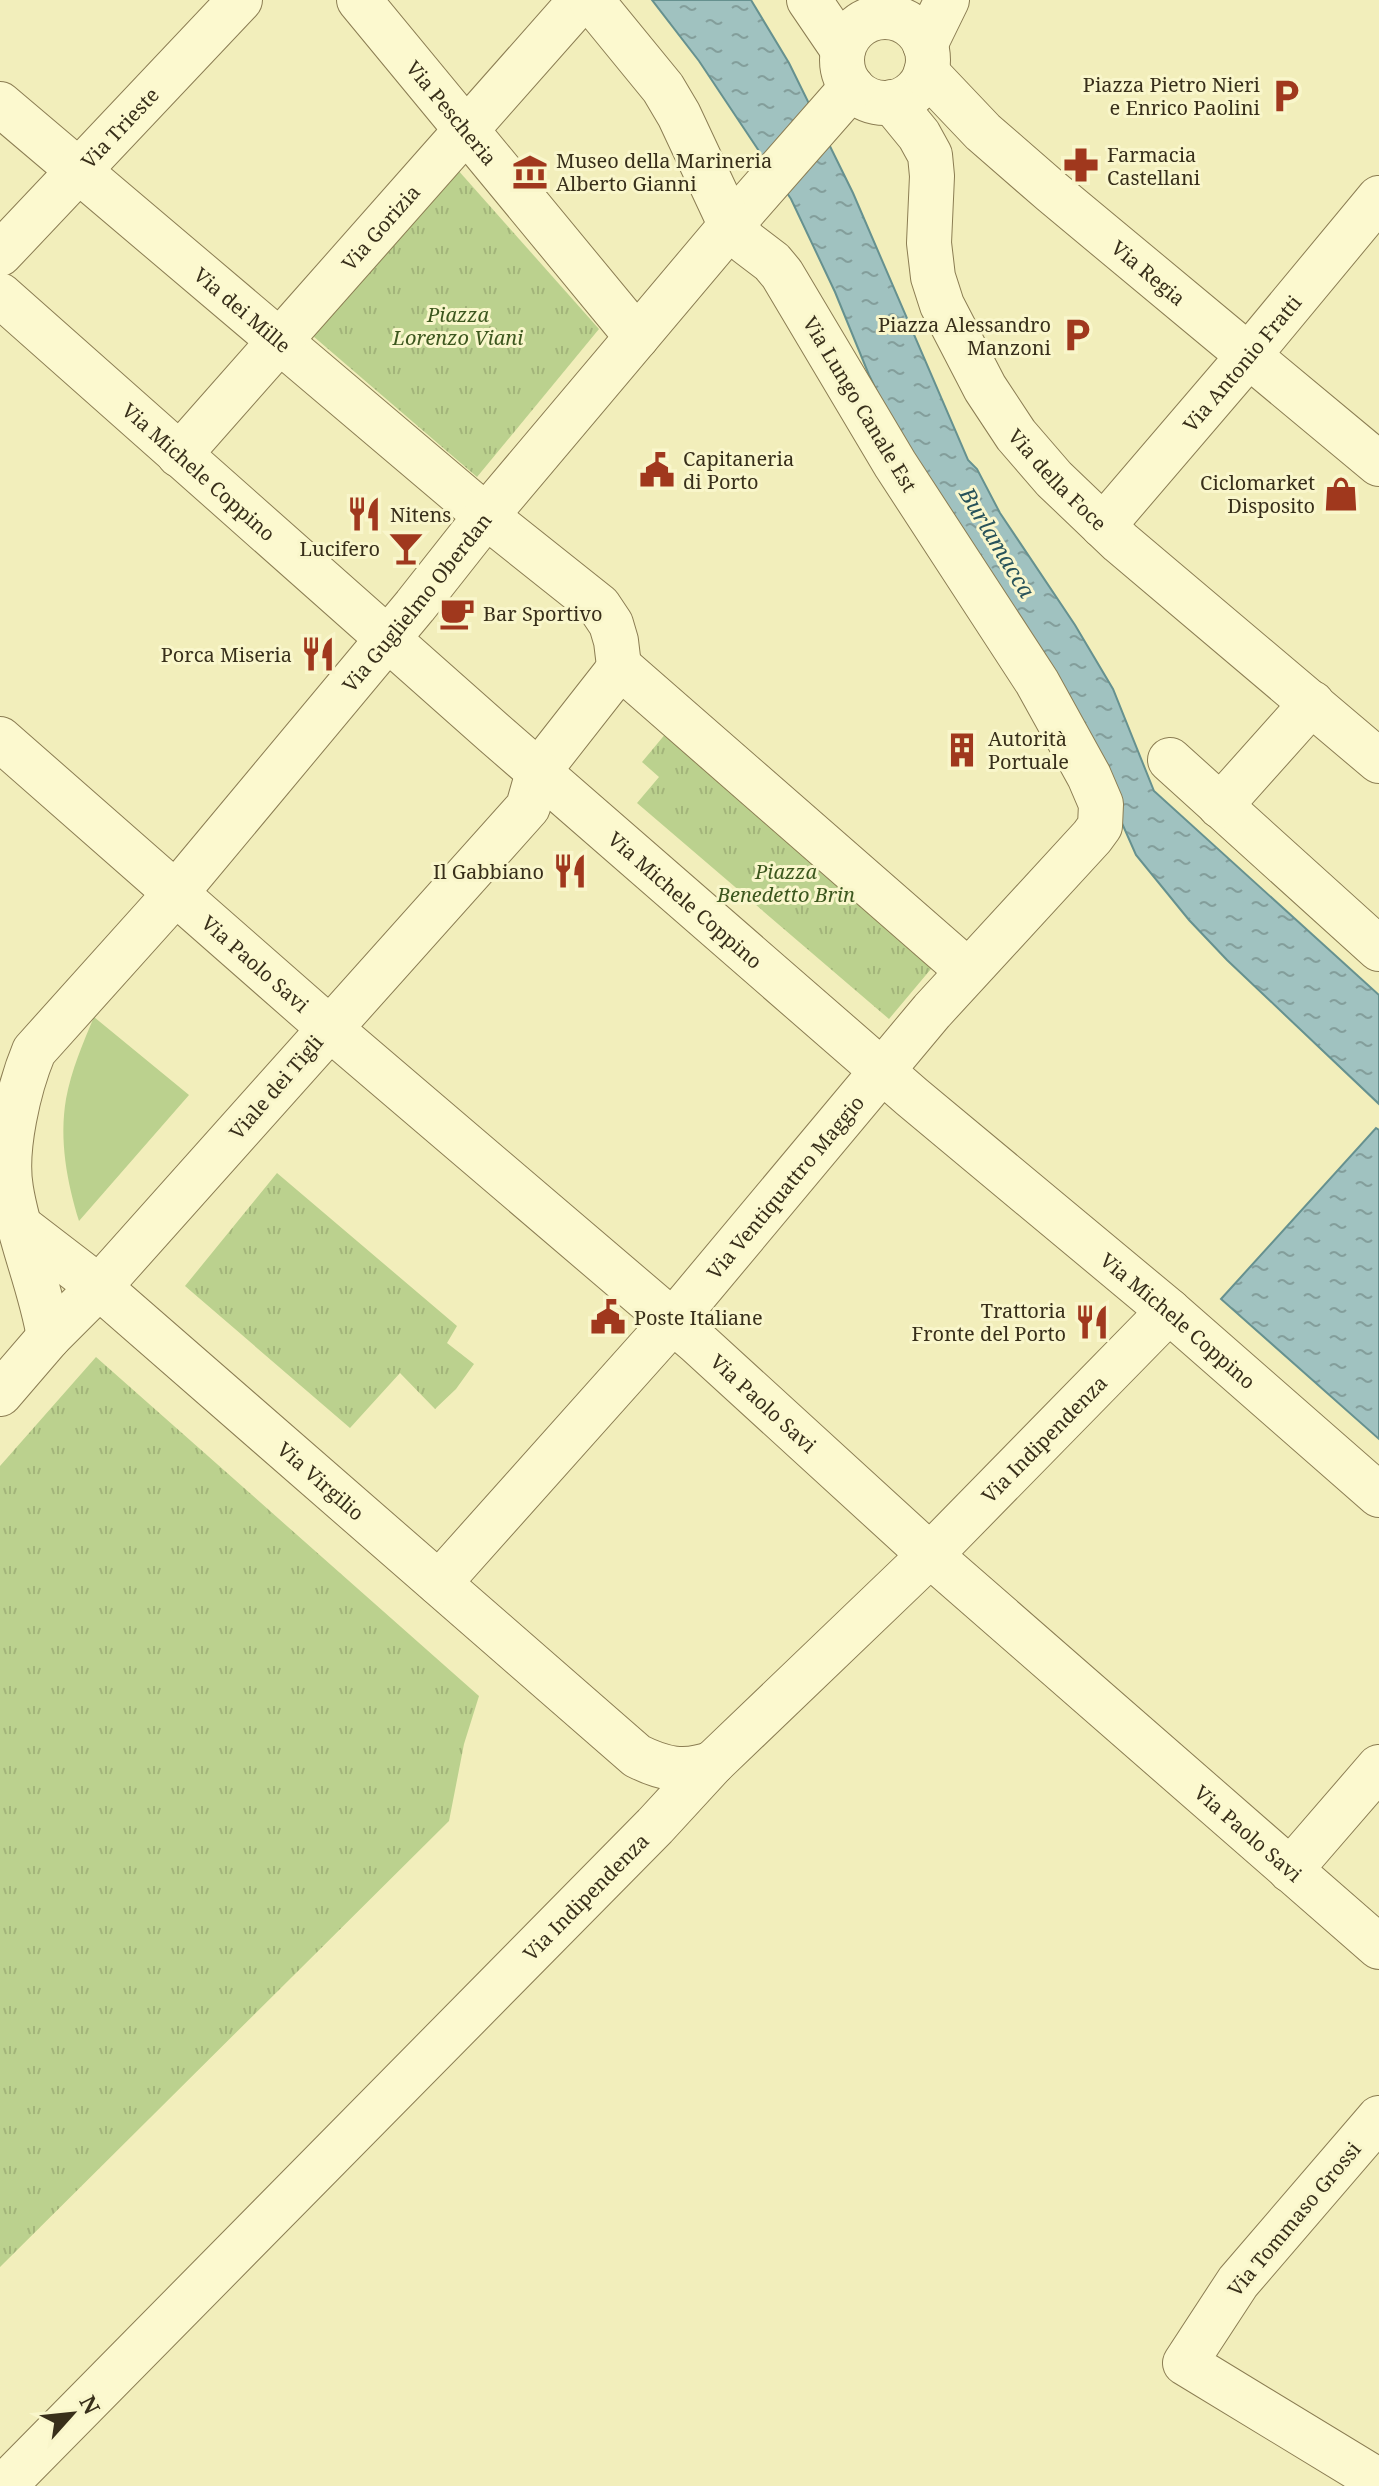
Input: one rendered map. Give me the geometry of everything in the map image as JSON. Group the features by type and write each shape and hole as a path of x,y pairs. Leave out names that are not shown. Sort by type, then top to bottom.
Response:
{"street":[{"name":"Via Trieste","path":"0,254 240,0"},
{"name":"Via Pescheria","path":"359,0 637,337"},
{"name":"Via Gorizia","path":"179,455 581,0"},
{"name":"Via Lungo Canale Est","path":"591,0 663,88 747,243 782,274 895,464 1037,682 1096,791 1101,804 1100,826"},
{"name":"Via della Foce","path":"809,0 855,86 919,135 930,155 929,243 936,288 948,320 985,388 1016,435 1054,479 1103,526 1379,761"},
{"path":"866,9 868,20 852,32 855,86 915,90 947,0"},
{"name":"Via Regia","path":"866,9 916,29 926,58 983,132 1379,464"},
{"name":"Via Guglielmo Oberdan","path":"49,1337 21,1243 11,1188 10,1159 28,1067 40,1043 175,894 734,221 855,86"},
{"name":"Via dei Mille","path":"0,104 486,516 599,606 613,630 619,666"},
{"name":"Via Antonio Fratti","path":"1103,526 1379,198"},
{"name":"Via Michele Coppino","path":"0,295 538,772 883,1072 1169,1311 1379,1495"},
{"path":"619,666 968,971"},
{"name":"Viale dei Tigli","path":"0,1394 528,807 538,772 619,666"},
{"path":"1220,806 1312,703"},
{"name":"Via Paolo Savi","path":"0,739 328,1027 673,1321 930,1555 1379,1947"},
{"path":"1170,760 1378,944"},
{"name":"Via Ventiquattro Maggio","path":"439,1583 673,1321 968,971 1100,826"},
{"name":"Via Virgilio","path":"21,1243 99,1287 637,1756 666,1769 691,1769 713,1763"},
{"name":"Via Indipendenza","path":"4,2486 655,1826 713,1763 930,1555 1169,1311"},
{"name":"Via Virgilio","path":"637,1756 655,1794 655,1826"},
{"path":"1290,1870 1379,1767"},
{"name":"Via Tommaso Grossi","path":"1379,2118 1238,2282 1185,2363 1379,2481"}],"green space":[{"name":"Piazza Lorenzo Viani","path":"457,169 599,329 477,477 313,336"},
{"name":"Piazza Benedetto Brin","path":"667,732 936,963 889,1019 637,803 659,777 642,762"},
{"path":"94,1017 189,1095 79,1221 65,1161 64,1114 71,1078"},
{"path":"277,1173 457,1326 447,1343 474,1364 456,1389 435,1409 400,1373 350,1428 185,1286"},
{"path":"96,1357 479,1696 464,1744 449,1821 0,2267 0,1466"}],"water":[{"name":"Burlamacca","path":"652,0 751,0 789,63 853,193 968,460 977,469 1000,513 1075,625 1113,689 1154,791 1379,995 1379,1104 1227,960 1189,920 1136,855 1106,787 913,465 869,375 835,292 791,199 699,61"},
{"path":"1376,1128 1379,1130 1379,1439 1221,1299"}],"place":[{"name":"Piazza Pietro Nieri e Enrico Paolini","path":"1286,96"},
{"name":"Farmacia Castellani","path":"1081,165"},
{"name":"Museo della Marineria Alberto Gianni","path":"530,172"},
{"name":"Piazza Alessandro Manzoni","path":"1077,335"},
{"name":"Capitaneria di Porto","path":"657,470"},
{"name":"Ciclomarket Disposito","path":"1341,494"},
{"name":"Nitens","path":"364,514"},
{"name":"Lucifero","path":"406,548"},
{"name":"Bar Sportivo","path":"457,613"},
{"name":"Porca Miseria","path":"318,654"},
{"name":"Autorità Portuale","path":"962,750"},
{"name":"Il Gabbiano","path":"570,871"},
{"name":"Poste Italiane","path":"608,1317"},
{"name":"Trattoria Fronte del Porto","path":"1092,1322"}]}
